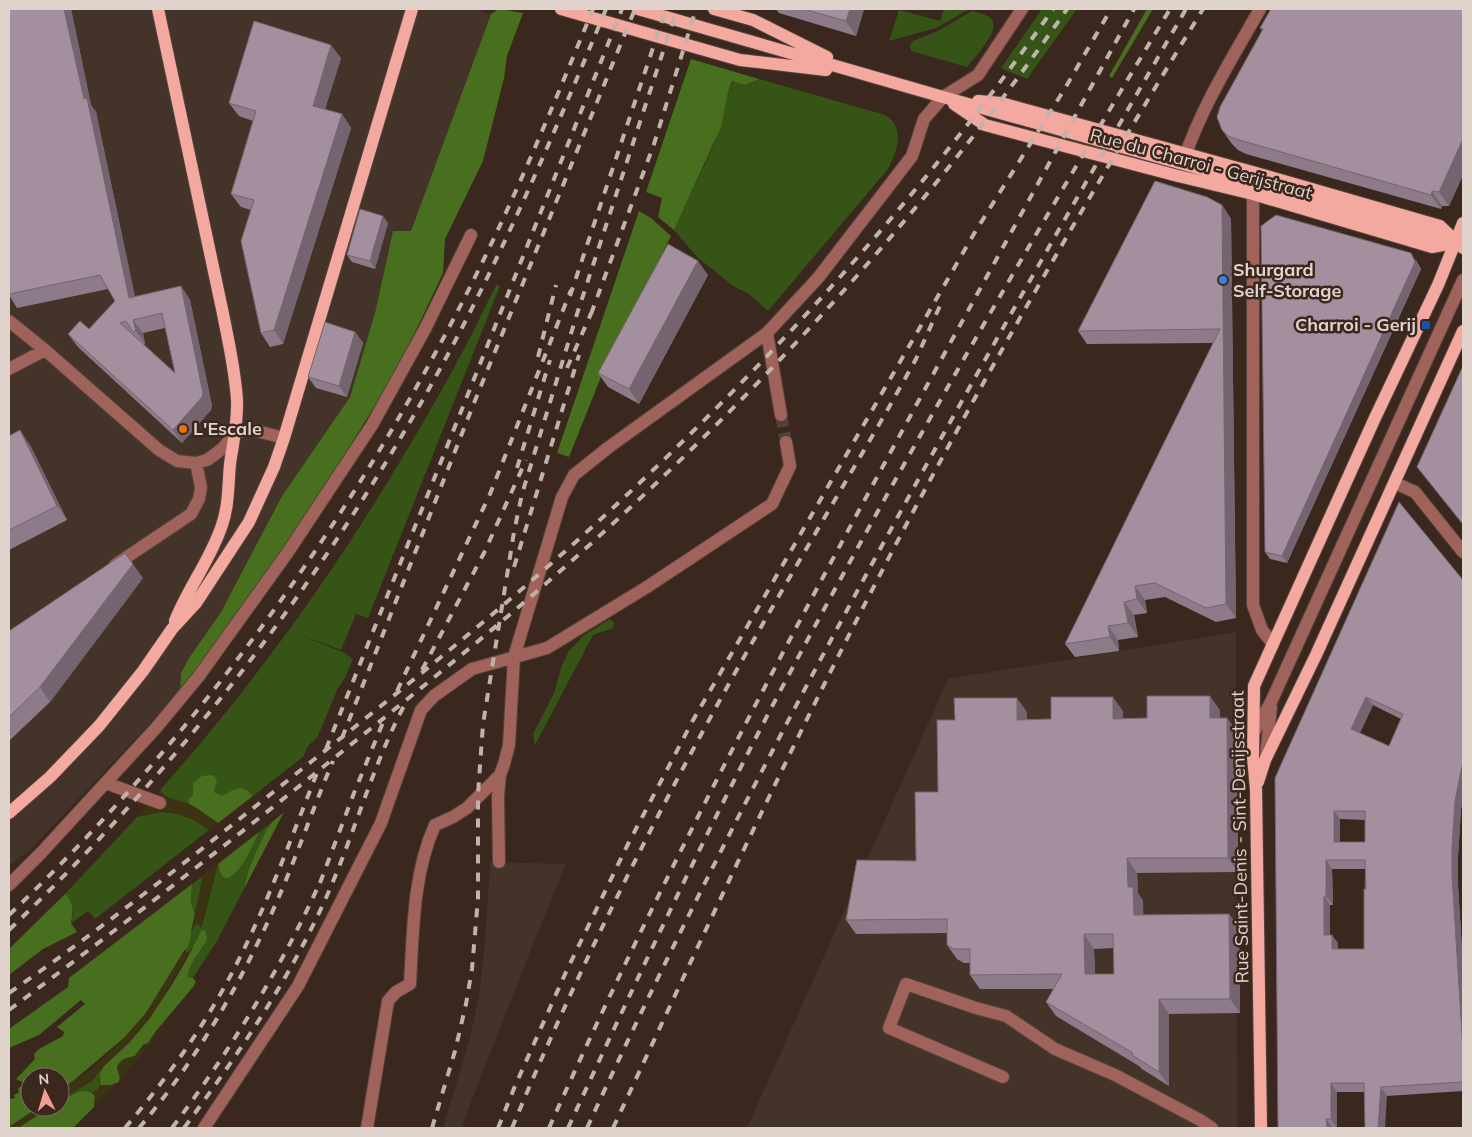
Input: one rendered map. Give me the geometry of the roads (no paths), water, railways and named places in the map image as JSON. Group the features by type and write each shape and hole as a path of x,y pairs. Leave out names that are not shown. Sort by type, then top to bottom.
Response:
{"main road":[{"path":"158,9 232,357 237,400 236,432 230,465 228,499 222,524 205,564 184,599 172,629"},
{"path":"9,813 50,777 99,726 143,671 172,629 196,603 248,522 274,467 284,438 412,9"},
{"name":"Rue du Charroi - Gerijstraat","path":"561,9 740,60 858,73"},
{"name":"Rue du Charroi - Gerijstraat","path":"638,9 944,97 1001,103 1184,158 1440,226 1459,245"},
{"name":"Rue du Charroi - Gerijstraat","path":"714,9 740,12 858,73"},
{"name":"Rue du Charroi - Gerijstraat","path":"944,97 985,125 1253,194 1432,247 1459,245"},
{"name":"Rue Saint-Denis - Sint-Denijsstraat","path":"1261,1128 1254,686 1374,420 1459,245 1463,223"},
{"path":"1256,789 1265,760 1316,655 1463,331"}],"street":[{"path":"1178,176 1193,133 1221,76 1260,9"},
{"path":"499,862 498,796 500,775 510,745 514,657 562,497 574,475 609,447 767,332 818,278 912,156 924,119 944,97 978,75 1016,10"},
{"path":"1253,194 1254,605 1262,630 1273,644"},
{"path":"9,885 156,728 199,676 330,491 372,425 425,329 471,235"},
{"path":"1254,732 1271,702 1463,280"},
{"path":"13,324 159,450 177,461 196,463 207,460 223,448 236,432 253,430 284,438"},
{"path":"767,332 781,415"},
{"path":"9,369 45,350"},
{"path":"204,1128 298,986 381,823 421,710 434,696 472,669 547,648 647,587 772,504 790,466 786,442"},
{"path":"108,570 191,514 199,499 201,487 196,463"},
{"path":"1395,482 1415,492 1463,552"},
{"path":"1265,760 1271,702"},
{"path":"367,1128 388,1001 396,992 410,984 419,884 428,839 435,825 453,817 466,808 500,775"},
{"path":"106,783 160,803"},
{"path":"1003,1077 889,1028 906,984 976,1008 1006,1016 1054,1049 1132,1083 1212,1128"}],"tunnel":[{"path":"781,415 786,442"}],"railway":[{"path":"9,915 79,845 145,773 208,697 268,619 324,538 377,455 426,370 472,283 520,181 593,9"},
{"path":"9,930 74,865 137,797 197,727 255,654 309,580 361,503 409,424 475,302 534,178 606,9"},
{"path":"326,749 622,9"},
{"path":"342,738 474,403 635,9"},
{"path":"570,296 666,9"},
{"path":"432,1128 455,1051 472,969 478,898 478,794 483,724 514,532 522,494 577,314 677,9"},
{"path":"591,314 654,144 696,9"},
{"path":"9,993 157,884 340,739 492,615 566,551 664,460 725,400 841,276 951,145 1053,9"},
{"path":"9,1010 206,860 415,693 537,591 636,502 770,371 834,302 955,159 1067,9"},
{"path":"498,1128 566,972 627,846 692,722 975,232 1064,90 1111,9"},
{"path":"549,1128 648,917 753,709 863,503 1134,9"},
{"path":"568,1128 696,857 777,697 969,350 1170,9"},
{"path":"587,1128 725,842 798,701 950,422 1186,9"},
{"path":"613,1128 779,776 884,567 960,425 1039,285 1203,9"},
{"path":"538,357 556,285"},
{"path":"397,691 490,494 571,290"},
{"path":"512,1128 533,1077 602,927 652,828 748,650 916,359 943,299"},
{"path":"567,368 593,309"},
{"path":"514,567 579,355"},
{"path":"517,468 550,360"},
{"path":"422,670 484,553 526,460"},
{"path":"184,1128 223,1074 295,960 325,900 373,776 405,704"},
{"path":"320,883 384,720"},
{"path":"139,1128 186,1066 246,967 279,896 333,761"},
{"path":"125,1128 183,1053 230,978 270,891 317,773"},
{"path":"172,1128 254,1008 290,944 322,878"}],"place":[{"name":"Shurgard Self-Storage","path":"1223,280"},
{"name":"Charroi - Gerij","path":"1426,325"},
{"name":"L'Escale","path":"183,429"}]}
